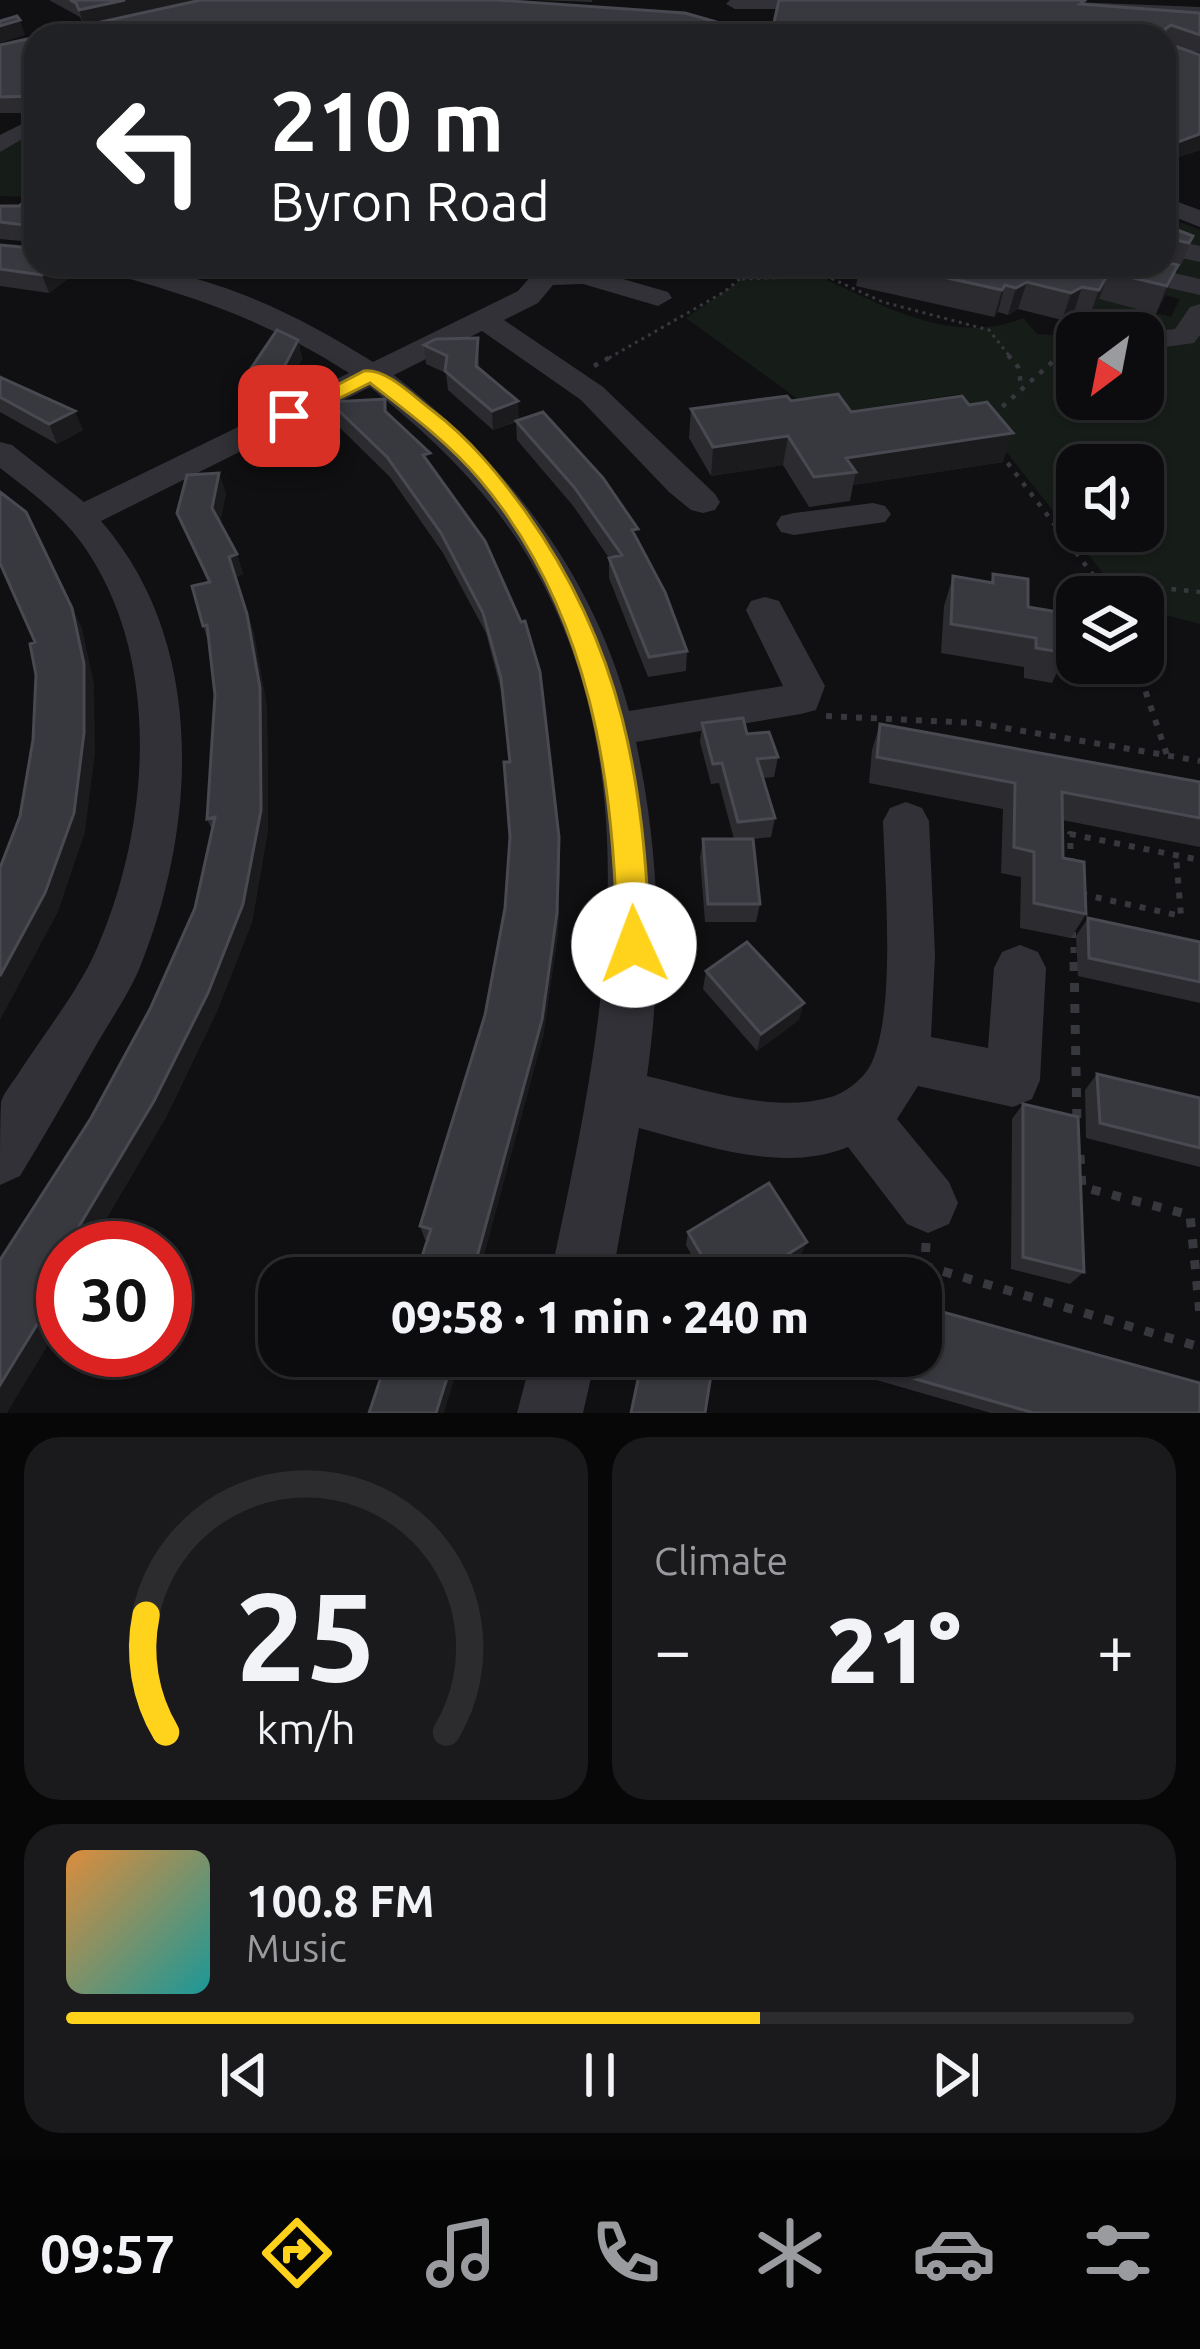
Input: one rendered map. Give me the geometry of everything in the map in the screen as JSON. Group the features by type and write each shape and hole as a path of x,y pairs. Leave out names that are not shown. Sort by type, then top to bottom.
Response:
{"street":[{"path":"122,24 239,0"},
{"path":"721,22 744,23 734,2 855,3"},
{"path":"1018,3 1200,12"},
{"path":"1018,3 1072,24"},
{"path":"153,276 277,319 320,340 437,424 489,476 573,607 613,730 631,843 634,945 616,1096 584,1257"},
{"path":"82,518 528,297 540,276"},
{"path":"585,276 658,298"},
{"path":"1153,276 1200,287"},
{"path":"1164,339 1184,337 1200,313"},
{"path":"483,319 573,378 626,424 677,484 703,502"},
{"path":"0,452 82,518 131,587 154,654 163,749 153,844 116,963 0,1156"},
{"path":"794,524 873,514"},
{"path":"613,730 788,705 801,699 804,686 765,610"},
{"path":"616,1096 792,1129 836,1125 858,1115 885,1092 901,1057 910,944 906,821"},
{"path":"901,1057 1013,1080 1020,968"},
{"path":"858,1115 928,1204"},
{"path":"550,1413 559,1377"}],"path":[{"path":"573,378 745,276"},
{"path":"742,279 826,276 883,302 989,330 1018,367 1022,389"},
{"path":"982,424 1056,358"},
{"path":"996,448 1094,576"},
{"path":"1164,588 1200,592"},
{"path":"1143,684 1167,755"},
{"path":"818,717 907,716 976,723 1200,761"},
{"path":"1071,872 1070,834 1200,860"},
{"path":"1072,892 1181,916 1176,856"},
{"path":"1057,1127 1078,1132 1072,914"},
{"path":"1079,1150 1082,1187 1195,1216 1200,1314"},
{"path":"928,1204 925,1266 1200,1346"}],"shaded area":[{"path":"24,137 24,197 0,196 0,148"},
{"path":"1176,221 1200,230 1200,624 1164,615 1164,576 1105,576 1086,552 1164,552 1164,444 1056,444 1056,514 960,394 820,415 686,318 747,276 830,276 827,280 923,320 973,328 1023,318 1037,334 1056,335 1056,420 1164,420 1164,315 1171,317 1180,299 1109,281 1176,274 1183,259 1176,257"},
{"path":"1099,299 1151,312 1091,312"}],"building":[{"path":"70,0 125,0 79,10"},
{"path":"201,0 496,0 685,13 713,21 705,24 92,24"},
{"path":"779,0 1085,0 1080,4 1200,13 1200,35 1176,24 774,24"},
{"path":"17,16 20,20 0,26 0,21"},
{"path":"24,40 24,96 0,97 0,45"},
{"path":"1176,47 1200,55 1200,134 1176,143"},
{"path":"24,202 24,225 0,222 0,206"},
{"path":"1176,229 1193,236 1189,243 1176,240"},
{"path":"0,245 24,247 24,272 0,269"},
{"path":"938,276 1107,276 1099,290 1082,287 1071,293 1027,282 1016,288 1005,285 1002,290"},
{"path":"1126,276 1172,276 1167,286"},
{"path":"277,330 298,340 283,369 252,367"},
{"path":"478,338 476,366 518,401 492,411 445,371 447,356 424,345 436,339"},
{"path":"0,377 75,411 49,424 0,397"},
{"path":"838,394 851,412 962,396 969,405 987,402 1013,433 846,458 856,472 814,477 788,436 713,447 691,409"},
{"path":"385,399 385,411 430,453 423,455 485,541 521,622 525,621 540,672 559,837 557,913 542,1020 477,1257 422,1257 431,1229 420,1226 485,1015 505,908 510,837 504,762 510,762 501,678 483,613 441,533 387,457 330,402"},
{"path":"543,412 603,478 638,529 632,530 665,592 687,651 649,657 609,558 622,555 574,487 516,421"},
{"path":"219,473 212,508 237,554 229,557 247,614 260,688 261,810 243,904 208,993 154,1101 82,1221 36,1221 36,1326 0,1385 0,1260 91,1118 150,1009 195,908 215,817 207,819 215,695 207,625 203,626 192,586 210,582 177,513 187,475"},
{"path":"0,492 26,512 72,608 84,664 84,733 74,813 45,893 0,976 0,868 20,816 33,740 36,675 30,644 35,642 0,563"},
{"path":"993,574 1028,579 1028,607 1056,612 1056,651 1036,648 1036,638 951,624 953,576 993,583"},
{"path":"743,718 747,734 769,732 778,757 757,759 775,818 738,822 722,763 713,764 702,723"},
{"path":"880,724 1200,782 1200,818 1062,792 1063,858 1084,862 1086,914 1034,903 1034,852 1014,847 1015,783 877,757"},
{"path":"703,839 753,839 760,904 708,904"},
{"path":"1088,918 1200,942 1200,982 1089,958"},
{"path":"747,942 804,1003 761,1034 706,971"},
{"path":"1097,1074 1200,1098 1200,1148 1100,1123"},
{"path":"1023,1104 1078,1117 1084,1272 1023,1257"},
{"path":"769,1183 807,1242 783,1257 703,1257 688,1232"},
{"path":"942,1312 1200,1383 1200,1413 1034,1413 909,1377 942,1377"},
{"path":"381,1377 447,1377 436,1413 369,1413"},
{"path":"639,1377 711,1377 705,1413 631,1413"}],"route":[{"path":"289,416 371,375 437,424 489,476 534,540 573,607 613,730 631,843 634,945"}]}
